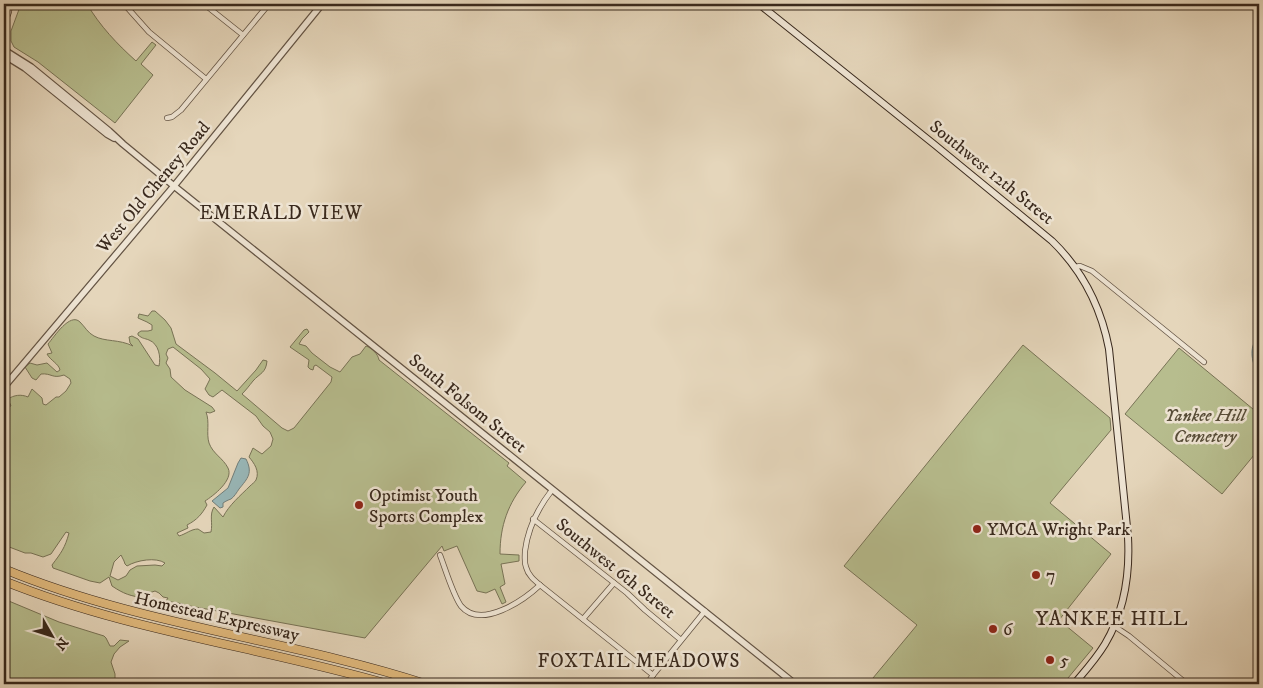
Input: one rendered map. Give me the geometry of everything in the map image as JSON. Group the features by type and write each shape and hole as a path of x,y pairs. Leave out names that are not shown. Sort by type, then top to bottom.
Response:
{"highway":[{"name":"Homestead Expressway","path":"4,569 76,595 143,614 345,661 426,684"},
{"name":"Homestead Expressway","path":"4,581 72,606 132,623 388,684"}],"main road":[{"name":"Southwest 12th Street","path":"759,4 1045,235 1075,266"},
{"path":"1074,684 1099,653 1114,626 1124,593 1129,555 1106,337 1098,309 1088,287 1075,266"}],"street":[{"path":"4,24 13,4"},
{"path":"124,4 149,32 206,79"},
{"path":"204,4 243,35"},
{"path":"167,118 172,117 181,110 269,4"},
{"name":"West Old Cheney Road","path":"4,387 174,186 322,4"},
{"path":"4,17 9,11"},
{"name":"South Folsom Street","path":"4,50 31,67 174,186 795,684"},
{"name":"South Folsom Street","path":"4,55 25,68 107,134 123,144"},
{"name":"Southwest 12th Street","path":"1075,266 1092,271 1204,362"},
{"path":"552,490 533,519 527,538 525,562 530,576 653,675"},
{"name":"Southwest 6th Street","path":"533,519 614,583 681,640"},
{"path":"440,555 460,604 468,612 486,615 504,609 526,597 540,585"},
{"path":"583,620 614,583"},
{"path":"647,684 705,611"},
{"path":"1114,626 1188,684"}],"green space":[{"path":"21,4 87,4 109,34 136,61 152,42 156,45 141,64 153,75 115,123 38,62 14,47 11,41 11,31"},
{"path":"152,311 155,311 171,328 176,344 237,391 263,360 267,361 264,370 242,394 288,431 294,428 331,382 332,377 316,365 313,370 310,369 308,367 309,360 290,347 304,330 307,329 309,332 299,344 306,346 330,367 340,372 352,357 360,354 366,346 372,350 379,360 509,463 507,466 526,482 514,498 503,524 500,554 519,555 519,561 501,564 505,584 500,587 506,602 502,604 495,589 486,593 477,591 457,546 444,551 442,546 365,638 190,606 186,607 183,604 166,601 168,598 155,591 149,593 145,598 135,596 124,593 112,586 109,577 100,583 53,568 52,565 66,543 69,533 66,532 51,554 43,557 4,545 4,413 7,407 11,406 8,399 18,395 28,397 32,389 42,398 43,404 46,405 66,391 71,383 70,379 64,375 41,374 36,380 32,378 25,367 30,363 37,365 47,363 57,372 60,370 47,354 52,353 48,344 62,327 72,320 80,322 90,333 98,338 123,342 133,346 130,343 129,337 132,336 138,339 155,365 159,366 160,359 155,344 138,335 141,331 152,330 152,325 138,318 139,314 148,316","holes":["173,347 201,369 210,379 205,389 209,395 213,397 222,390 256,416 270,432 273,439 271,446 262,454 253,448 249,457 257,470 256,480 232,504 223,517 214,507 211,532 204,533 195,529 179,536 177,533 188,528 187,525 201,514 207,505 205,501 222,487 229,473 228,468 209,443 206,412 215,411 212,407 185,390 171,377 170,369 166,363 168,358 166,354 168,349","121,555 127,566 146,560 157,560 165,563 162,566 137,566 130,570 126,576 118,580 110,576 114,562"]},
{"name":"YMCA Wright Park","path":"1023,345 1110,418 1111,430 1050,503 1111,554 1059,620 1093,648 1063,684 868,684 917,625 844,566"},
{"name":"Yankee Hill Cemetery","path":"1179,348 1259,414 1259,449 1222,494 1125,414"},
{"path":"4,599 59,622 104,636 110,646 114,646 120,640 129,641 114,654 111,662 115,674 115,684 7,684 4,681"}],"water":[{"path":"1258,336 1259,376 1252,356 1253,346"},
{"path":"241,458 246,459 249,468 248,475 233,497 223,503 223,507 220,508 212,501 228,488"}],"place":[{"name":"Optimist Youth Sports Complex","path":"359,505"},
{"name":"YMCA Wright Park","path":"977,529"},
{"name":"7","path":"1036,575"},
{"name":"6","path":"993,629"},
{"name":"5","path":"1050,660"}],"district":[{"name":"EMERALD VIEW","path":"281,212"},
{"name":"YANKEE HILL","path":"1112,618"},
{"name":"FOXTAIL MEADOWS","path":"639,660"}]}
